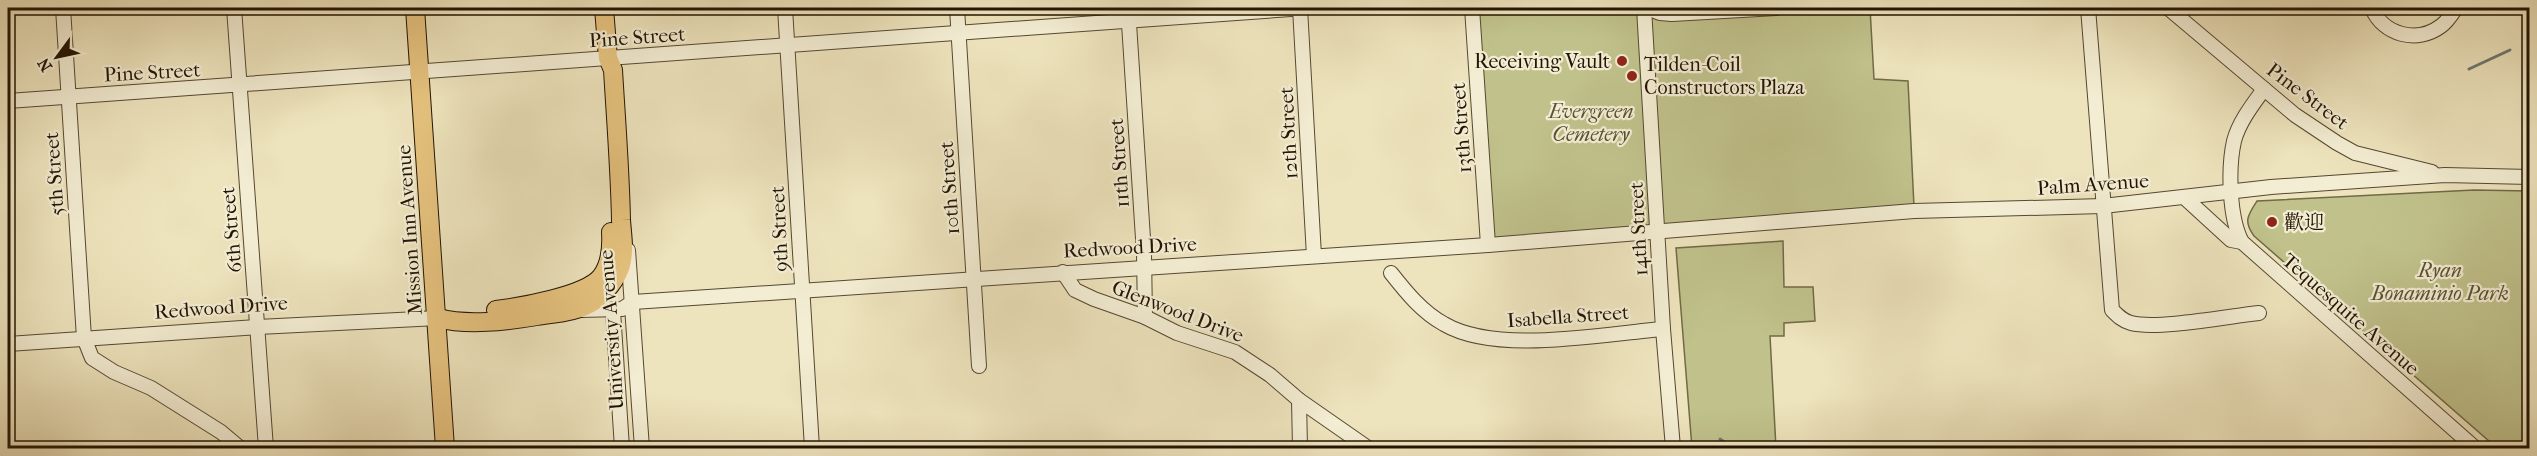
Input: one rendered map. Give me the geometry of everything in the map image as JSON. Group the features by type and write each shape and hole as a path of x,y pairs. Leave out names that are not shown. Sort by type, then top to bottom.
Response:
{"main road":[{"name":"Mission Inn Avenue","path":"415,8 446,448"},
{"name":"University Avenue","path":"604,8 608,58 613,70 622,262 604,307"},
{"name":"University Avenue","path":"597,281 608,264 612,249 601,70 608,58"},
{"name":"Redwood Drive","path":"438,318 453,313 498,310 552,298 582,290 597,281"},
{"name":"Redwood Drive","path":"438,318 454,322 528,317 604,307"}],"street":[{"name":"5th Street","path":"63,8 84,338"},
{"name":"6th Street","path":"234,8 266,448"},
{"name":"9th Street","path":"785,8 812,448"},
{"name":"10th Street","path":"957,8 979,366"},
{"name":"12th Street","path":"1300,8 1314,256"},
{"name":"Pine Street","path":"8,101 958,34 1129,14 1305,8"},
{"name":"13th Street","path":"1472,8 1488,246"},
{"path":"1646,8 1660,13 1685,14 1776,8"},
{"name":"14th Street","path":"1646,8 1663,329 1673,448"},
{"path":"2088,8 2112,310 2123,320 2134,324 2168,323 2259,313"},
{"name":"Pine Street","path":"2168,8 2300,118 2355,153 2445,175"},
{"path":"2372,8 2384,26 2403,35 2416,36 2441,27 2456,8"},
{"name":"11th Street","path":"1129,14 1145,269 1145,316"},
{"path":"2241,242 2234,228 2230,192 2234,141 2248,112 2264,89"},
{"name":"Palm Avenue","path":"1658,233 1914,211 2103,206 2230,192 2445,175 2529,177"},
{"name":"Tequesquite Avenue","path":"2184,197 2232,240 2241,242 2475,448"},
{"name":"University Avenue","path":"621,208 625,219 633,302 642,448"},
{"name":"Redwood Drive","path":"604,307 622,309 633,302 1658,233"},
{"name":"Glenwood Drive","path":"1063,272 1075,290 1094,299 1145,316 1177,333 1235,352 1270,375 1299,400 1368,448"},
{"name":"Isabella Street","path":"1391,273 1428,314 1446,325 1473,336 1514,342 1663,329"},
{"path":"597,281 604,307"},
{"name":"University Avenue","path":"604,307 622,448"},
{"name":"Redwood Drive","path":"8,344 258,327 438,318"},
{"path":"84,338 92,358 114,372 151,388 221,432 240,448"},
{"path":"1299,400 1300,448"}],"green space":[{"name":"Evergreen Cemetery","path":"1469,8 1870,8 1874,79 1908,81 1914,207 1483,246"},
{"name":"Ryan Bonaminio Park","path":"2474,190 2529,191 2529,448 2497,448 2254,236 2248,222 2249,214 2257,201"},
{"path":"1783,241 1784,287 1813,287 1815,321 1784,323 1784,336 1770,336 1776,448 1692,448 1676,248"}],"waterway":[{"path":"2469,69 2510,50"},
{"path":"1720,439 1733,448"}],"place":[{"name":"Receiving Vault","path":"1622,61"},
{"name":"Tilden-Coil Constructors Plaza","path":"1632,76"},
{"name":"歡迎","path":"2272,222"}]}
